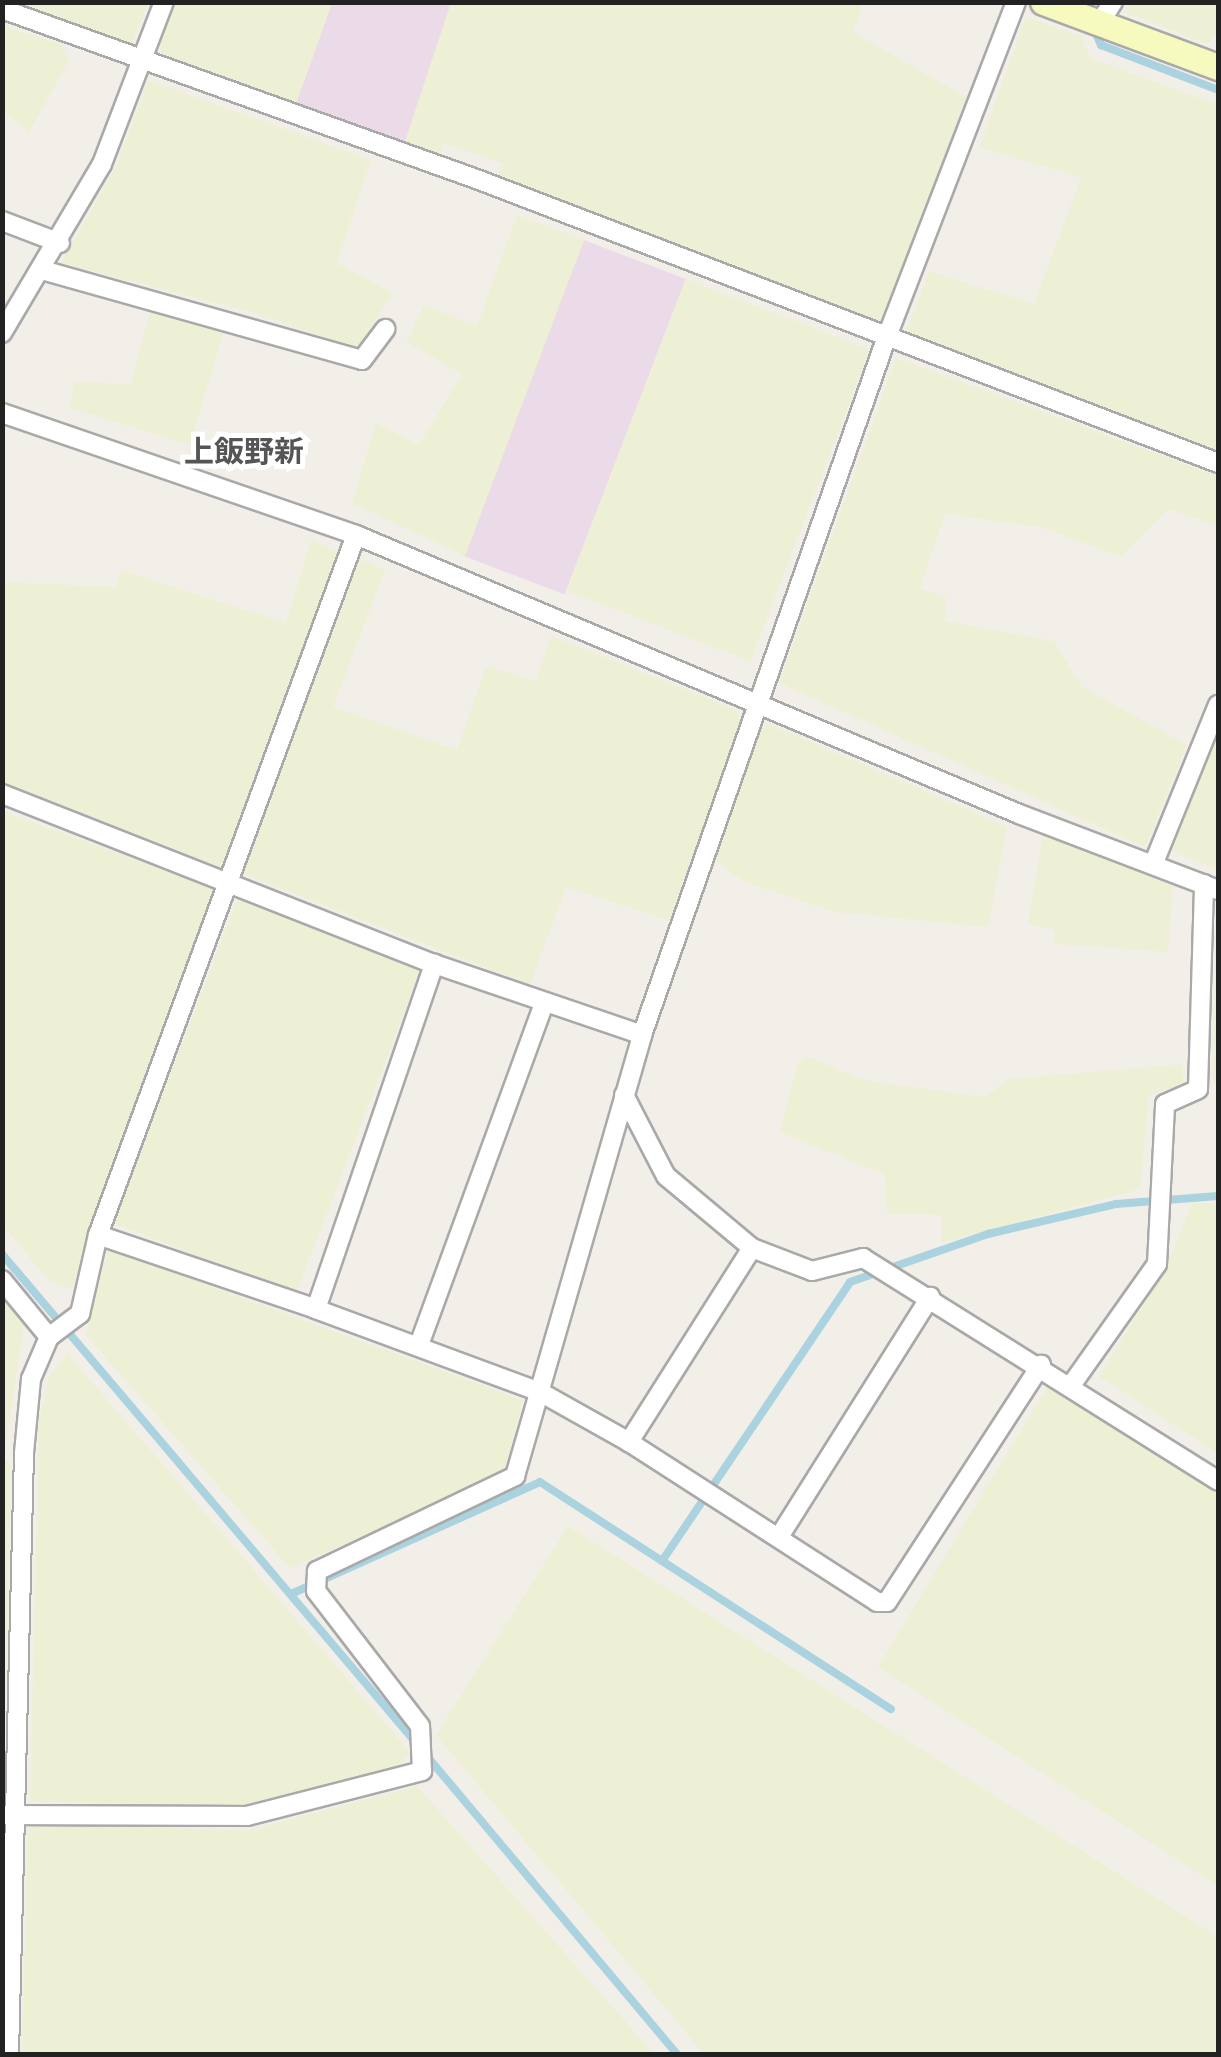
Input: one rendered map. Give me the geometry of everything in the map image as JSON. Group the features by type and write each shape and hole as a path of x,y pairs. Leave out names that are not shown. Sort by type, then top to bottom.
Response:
{"main road":[{"path":"1042,2 1107,12 1218,67"}],"street":[{"path":"2,333 60,243 102,164 164,2"},
{"path":"9,1816 247,1816 422,1771 420,1726 316,1592 316,1571 514,1476 642,1035 886,339 1016,2"},
{"path":"2,9 479,180 1218,464"},
{"path":"2,222 60,243"},
{"path":"42,270 362,360 385,330"},
{"path":"2,413 356,536 758,706 1211,887 1198,1088 1165,1104 1157,1264 1072,1384"},
{"path":"9,2054 9,1816 30,1379 49,1337 80,1314 98,1235 356,536"},
{"path":"1153,865 1218,705"},
{"path":"2,794 434,964 642,1035"},
{"path":"316,1309 434,964"},
{"path":"419,1345 544,1004"},
{"path":"624,1095 666,1176 752,1248 812,1271 864,1258 1072,1384 1218,1481"},
{"path":"98,1235 419,1345 540,1392 779,1536 877,1602 887,1602 1040,1365"},
{"path":"628,1442 752,1248"},
{"path":"2,1280 49,1337"},
{"path":"779,1536 930,1298"}],"shaded area":[{"path":"332,3 451,3 404,145 295,106"},
{"path":"584,240 686,279 565,595 463,556"}],"green space":[{"path":"148,2 131,45 13,3"},
{"path":"1130,2 1218,3 1218,31 1208,44 1123,12"},
{"path":"173,3 332,3 295,106 163,57 159,42"},
{"path":"451,3 863,3 853,32 966,97 879,330 498,178 502,163 443,143 439,158 404,145"},
{"path":"1026,17 1081,36 1090,58 1218,105 1218,450 906,332 929,271 1034,304 1081,177 979,148"},
{"path":"6,27 61,44 69,60 29,133 3,111"},
{"path":"148,80 371,160 337,263 393,293 357,349 258,314 61,263 118,163"},
{"path":"517,215 584,240 465,556 352,503 376,423 419,445 462,374 406,342 424,305 477,326"},
{"path":"686,279 870,350 750,661 566,591"},
{"path":"150,312 225,327 190,445 70,408 74,381 130,385"},
{"path":"896,358 1218,476 1218,526 1168,509 1121,557 1040,527 945,514 920,588 946,598 945,621 1054,641 1081,686 1187,745 1145,847 779,683"},
{"path":"311,540 338,551 221,867 3,782 3,582 116,587 121,570 286,623"},
{"path":"360,559 385,570 333,707 457,750 486,666 536,681 551,636 737,710 741,723 669,921 566,887 530,985 241,873"},
{"path":"769,724 1007,827 988,927 834,912 745,882 716,861 757,729"},
{"path":"1218,734 1218,870 1172,851"},
{"path":"2,811 215,889 72,1289 48,1280 3,1225"},
{"path":"1043,833 1173,885 1168,952 1054,944 1054,930 1028,924"},
{"path":"238,898 421,968 296,1293 113,1223"},
{"path":"1218,911 1218,1083 1213,1082"},
{"path":"809,1057 863,1080 985,1097 1008,1079 1182,1064 1184,1084 1149,1095 1140,1189 941,1243 941,1215 887,1213 885,1175 780,1132 798,1063"},
{"path":"1192,1203 1218,1203 1218,1454 1099,1376 1166,1268"},
{"path":"108,1249 522,1400 506,1473 290,1568 86,1335"},
{"path":"3,1297 24,1325 6,1443 2,1442"},
{"path":"67,1353 410,1752 400,1767 251,1805 30,1802 39,1422 49,1377"},
{"path":"1050,1382 1218,1492 1218,1886 878,1667"},
{"path":"2,1461 10,1461 4,1802 2,1802"},
{"path":"568,1526 1218,1937 1218,2054 704,2054 436,1735"},
{"path":"417,1786 654,2054 22,2054 28,1825 249,1830"}],"waterway":[{"path":"1093,27 1101,45 1218,90"},
{"path":"662,1561 850,1282 988,1234 1116,1204 1218,1196"},
{"path":"2,1254 417,1744"},
{"path":"291,1594 540,1482 891,1709"},
{"path":"426,1755 677,2054"}],"district":[{"name":"上飯野新","path":"244,453"}]}
